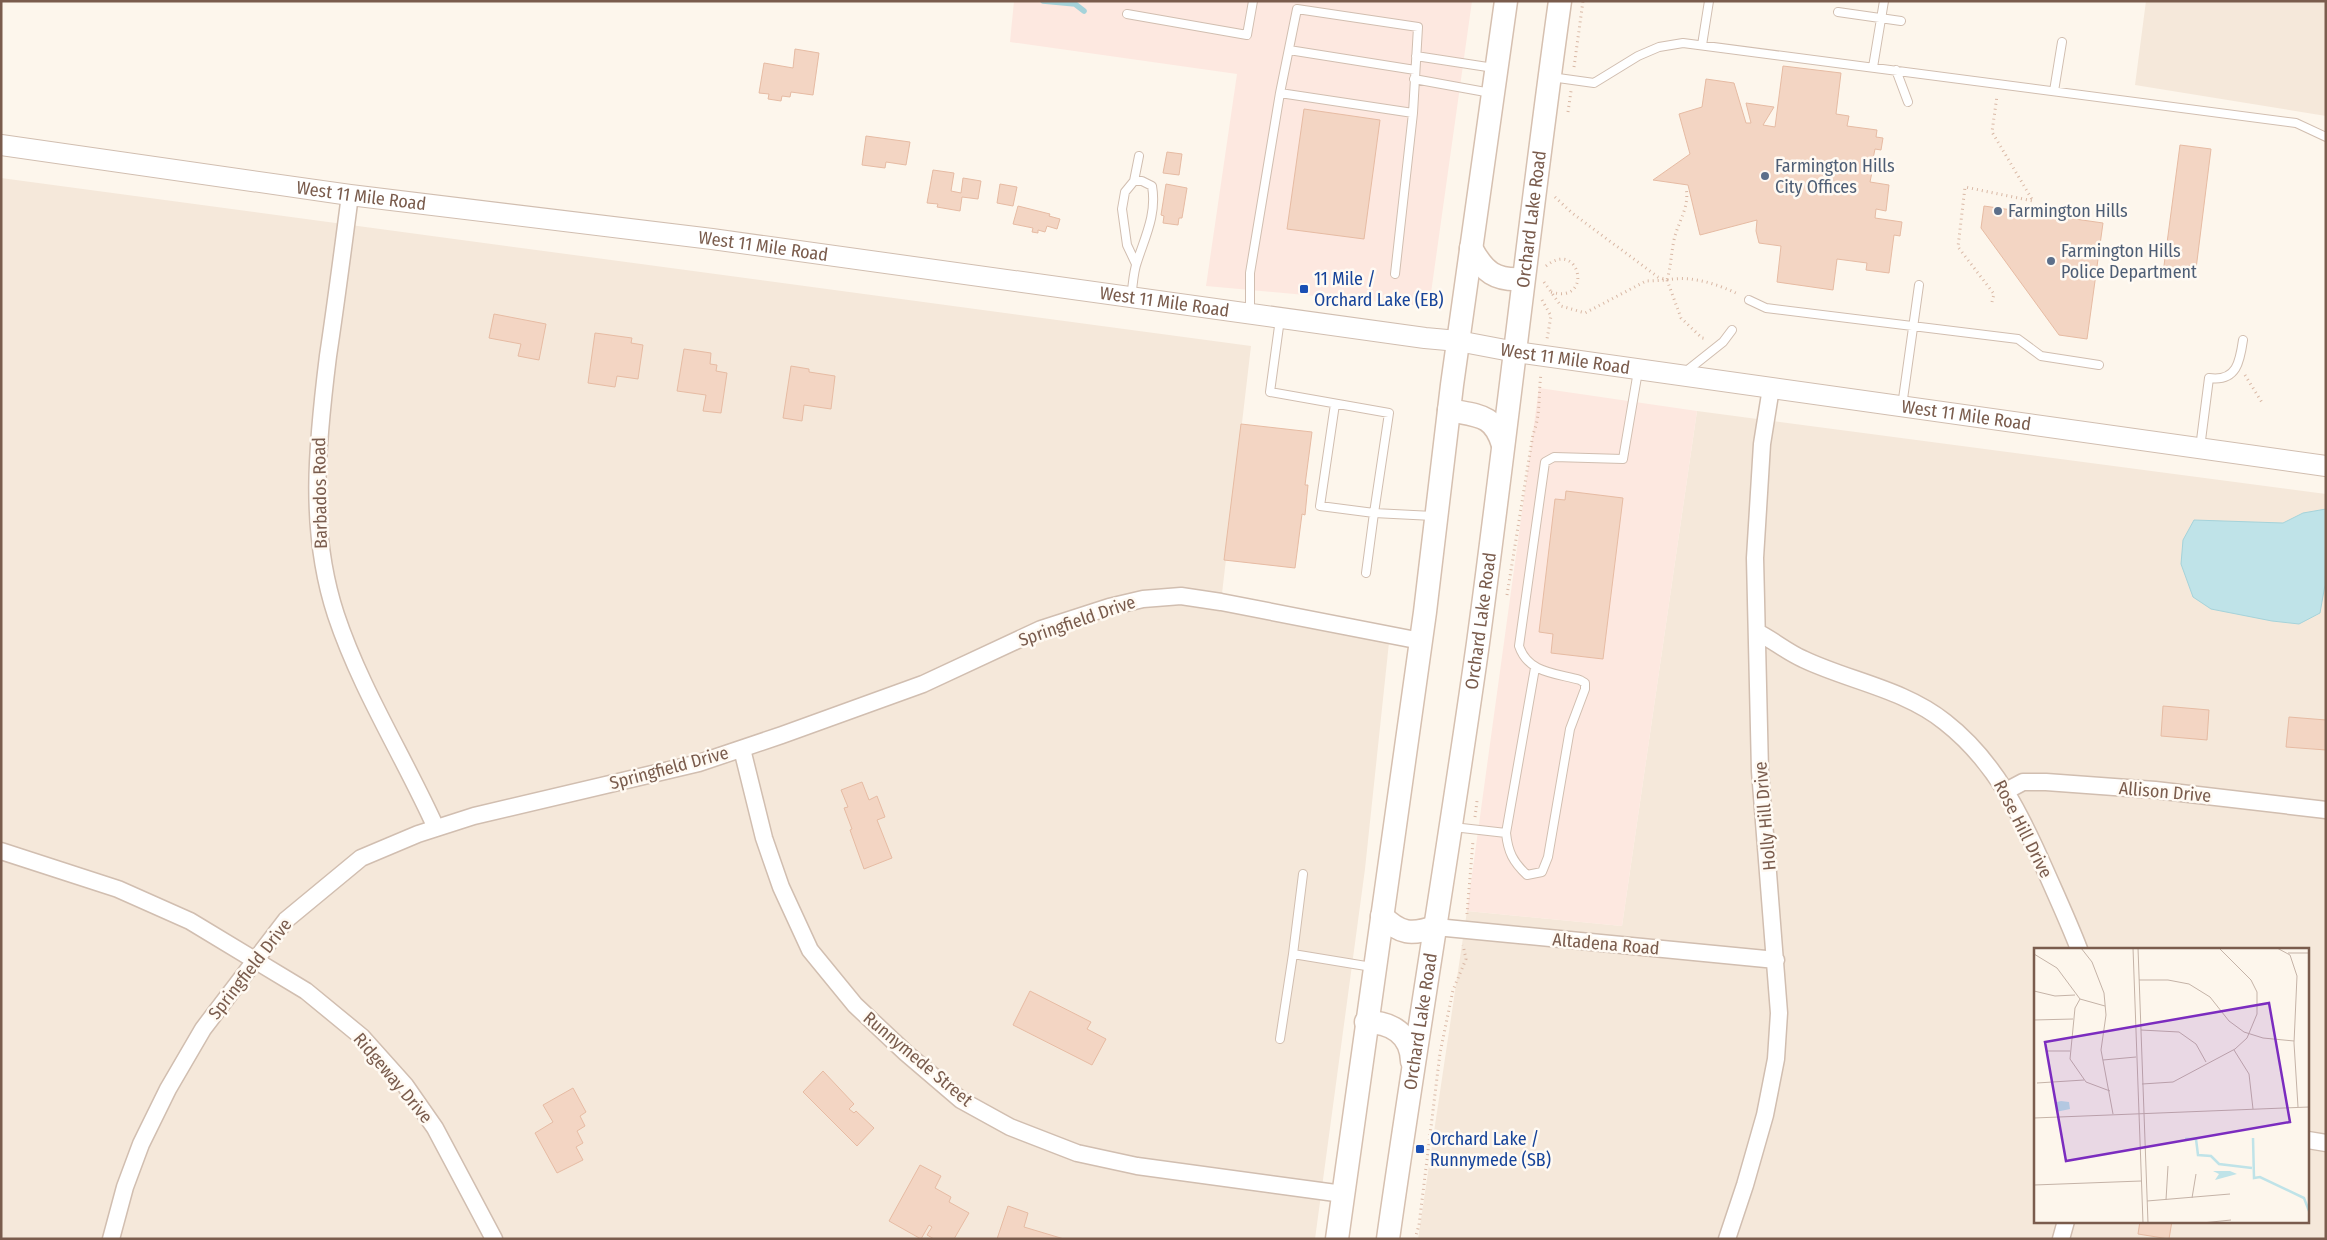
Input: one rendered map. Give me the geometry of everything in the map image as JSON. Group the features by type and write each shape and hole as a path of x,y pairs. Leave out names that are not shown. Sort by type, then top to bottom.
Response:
{"main road":[{"path":"1337,1239 1421,641 1458,341 1506,1"},
{"name":"Orchard Lake Road","path":"1388,1239 1412,1067 1451,826 1516,352 1533,279 1550,76 1560,1"},
{"path":"1471,248 1480,265 1493,275 1509,280 1533,279"},
{"path":"1449,410 1482,416 1493,423 1499,433 1503,446"},
{"path":"1382,916 1398,929 1408,932 1419,932 1436,927"},
{"path":"1366,1022 1381,1022 1395,1028 1406,1038 1412,1052 1412,1067"}],"street":[{"name":"West 11 Mile Road","path":"1,145 350,195 712,240 1458,341 1516,352 2326,466"},
{"name":"Barbados Road","path":"350,195 318,437 317,512 322,558 336,615 360,677 436,828"},
{"name":"Holly Hill Drive","path":"1727,1239 1763,1124 1776,1060 1779,1013 1760,771 1755,558 1762,444 1771,388"},
{"name":"Springfield Drive","path":"111,1239 125,1187 140,1144 168,1089 202,1030 286,920 361,858 436,828 474,816 691,765 742,749 922,684 1041,629 1109,607 1143,599 1181,596 1221,602 1421,641"},
{"name":"Rose Hill Drive","path":"1757,632 1803,659 1882,688 1914,703 1944,721 1989,766 2006,791 2024,823 2079,948"},
{"name":"Runnymede Street","path":"742,749 781,887 810,950 855,1005 906,1053 961,1100 1010,1127 1077,1153 1137,1166 1343,1194"},
{"name":"Allison Drive","path":"2006,791 2023,782 2046,782 2174,792 2326,810"},
{"name":"Ridgeway Drive","path":"1,851 118,889 190,921 306,991 362,1037 405,1086 435,1128 494,1239"},
{"name":"Altadena Road","path":"1436,927 1776,960"},
{"path":"2310,1140 2326,1143"},
{"path":"2061,1239 2066,1222"}],"lane":[{"path":"1127,14 1247,35 1253,1"},
{"path":"1702,46 1709,1"},
{"path":"1873,67 1884,1"},
{"path":"1250,314 1250,273 1280,93 1297,9 1418,27 1413,113 1395,274"},
{"path":"1838,12 1901,21"},
{"path":"2054,91 2062,42"},
{"path":"1550,76 1594,83 1638,56 1659,47 1683,43 2296,123 2326,137"},
{"path":"1289,50 1415,70"},
{"path":"1416,56 1496,68"},
{"path":"1896,70 1908,102"},
{"path":"1414,79 1493,94"},
{"path":"1280,93 1413,113"},
{"path":"1136,264 1127,245 1122,209 1125,192 1134,181 1139,156"},
{"path":"1131,298 1136,264 1153,214 1154,197 1152,186 1142,181 1134,181"},
{"path":"1902,406 1919,285"},
{"path":"1749,300 1766,308 2018,338 2041,356 2099,364"},
{"path":"1280,318 1270,392 1389,413 1366,573"},
{"path":"1681,375 1723,342 1732,330"},
{"path":"2200,448 2209,378 2217,379 2230,374 2239,365 2243,340"},
{"path":"1535,668 1506,833 1508,850 1515,864 1527,875 1542,872 1548,858 1570,729 1585,689 1585,683 1580,680 1535,668 1523,658 1519,646 1546,462 1554,457 1623,459 1638,369"},
{"path":"1335,404 1320,506 1374,513 1435,516"},
{"path":"1451,826 1506,833"},
{"path":"1280,1039 1303,874"},
{"path":"1293,954 1374,967"}],"path":[{"path":"1992,302 1994,294 1958,247 1965,187 2033,201 1992,132 1997,95"},
{"path":"1686,187 1688,195 1685,212 1677,228 1671,252 1670,269 1666,280 1681,318 1702,338 1723,342"},
{"path":"1555,197 1572,214 1658,277 1666,280"},
{"path":"1545,266 1554,260 1564,258 1574,264 1579,273 1578,283 1571,292 1561,295 1551,292"},
{"path":"1533,279 1551,292 1561,306 1585,313 1646,281 1693,279 1723,287 1749,300"},
{"path":"2239,365 2263,404"},
{"path":"1507,596 1533,434 1539,420 1539,388"},
{"path":"1415,1239 1419,1225 1440,1053 1453,990 1466,959 1463,946 1478,795"}],"shaded area":[{"path":"1014,1 1472,1 1430,300 1414,305 1206,286 1237,74 1010,42"},
{"path":"2146,1 2326,1 2326,116 2135,85"},
{"path":"1,178 1251,346 1221,602 1390,633 1365,869 1315,1239 1,1239"},
{"path":"1539,388 1697,411 1622,926 1467,911"},
{"path":"1697,411 2326,494 2326,1239 1418,1239 1467,911 1622,926"}],"water":[{"path":"2326,509 2325,585 2320,613 2299,624 2272,621 2211,609 2193,597 2181,564 2183,540 2194,520 2283,523 2303,513"}],"building":[{"path":"795,49 819,53 813,95 791,92 790,97 782,96 781,101 768,99 769,94 759,93 764,63 793,68"},
{"name":"Farmington Hills City Offices","path":"1783,66 1841,73 1836,114 1849,116 1847,126 1877,130 1876,137 1883,138 1881,150 1875,149 1873,159 1880,160 1878,173 1872,172 1870,182 1889,185 1886,211 1876,209 1875,218 1902,222 1900,236 1894,235 1889,273 1866,270 1867,263 1837,259 1833,290 1777,282 1781,246 1759,243 1756,231 1757,220 1700,235 1688,185 1653,180 1690,154 1679,114 1702,107 1706,79 1734,83 1746,123 1751,123 1746,103 1774,107 1763,125 1775,127"},
{"path":"1304,109 1380,120 1364,239 1287,229"},
{"path":"866,136 910,142 906,165 886,162 885,168 862,165"},
{"path":"2180,145 2211,149 2195,277 2163,273"},
{"path":"1167,152 1182,154 1179,175 1163,173"},
{"path":"933,170 954,173 951,191 961,193 963,178 981,181 978,199 962,197 960,211 937,207 938,204 927,203"},
{"path":"1000,184 1017,187 1013,206 997,203"},
{"path":"1166,184 1187,188 1182,218 1179,218 1178,225 1163,223 1164,216 1161,215"},
{"path":"1018,206 1050,214 1049,216 1060,219 1057,229 1047,226 1045,232 1038,230 1038,233 1032,232 1033,228 1013,224"},
{"name":"Farmington Hills Police Department","path":"1984,206 2103,223 2087,339 2059,335 1981,228"},
{"path":"494,314 546,324 539,360 518,356 521,344 489,338"},
{"path":"595,333 632,338 631,343 643,345 638,379 617,376 615,387 588,383"},
{"path":"684,349 711,353 710,364 717,365 716,371 727,373 721,413 703,411 706,395 677,391"},
{"path":"791,366 809,369 809,372 835,376 831,409 804,405 802,421 783,418"},
{"path":"1241,424 1312,432 1305,485 1308,485 1305,515 1302,514 1295,568 1224,560"},
{"path":"1566,491 1623,498 1603,659 1551,653 1553,634 1539,632 1555,499 1565,500"},
{"path":"2163,706 2209,710 2207,740 2161,736"},
{"path":"2289,717 2326,720 2326,750 2286,747"},
{"path":"862,782 869,800 877,796 885,817 877,820 892,858 864,869 850,830 852,829 844,808 848,807 841,790"},
{"path":"1030,991 1091,1022 1087,1029 1106,1039 1092,1065 1013,1025"},
{"path":"823,1071 854,1104 849,1109 854,1113 856,1111 874,1128 857,1146 803,1092"},
{"path":"573,1088 586,1112 580,1116 585,1126 577,1131 583,1143 576,1147 583,1160 557,1173 535,1133 553,1122 543,1105"},
{"path":"920,1165 941,1176 935,1188 951,1197 949,1202 969,1213 954,1239 934,1239 927,1235 932,1227 929,1225 921,1239 889,1221"},
{"path":"1008,1206 1028,1213 1024,1227 1064,1239 997,1239"},
{"path":"2140,1222 2172,1222 2169,1239 2138,1234"}],"waterway":[{"path":"1043,1 1075,4 1084,11"}],"place":[{"name":"Farmington Hills City Offices","path":"1765,176"},
{"name":"Farmington Hills","path":"1998,211"},
{"name":"Farmington Hills Police Department","path":"2051,261"},
{"name":"11 Mile / Orchard Lake (EB)","path":"1304,289"},
{"name":"Orchard Lake / Runnymede (SB)","path":"1420,1149"}]}
